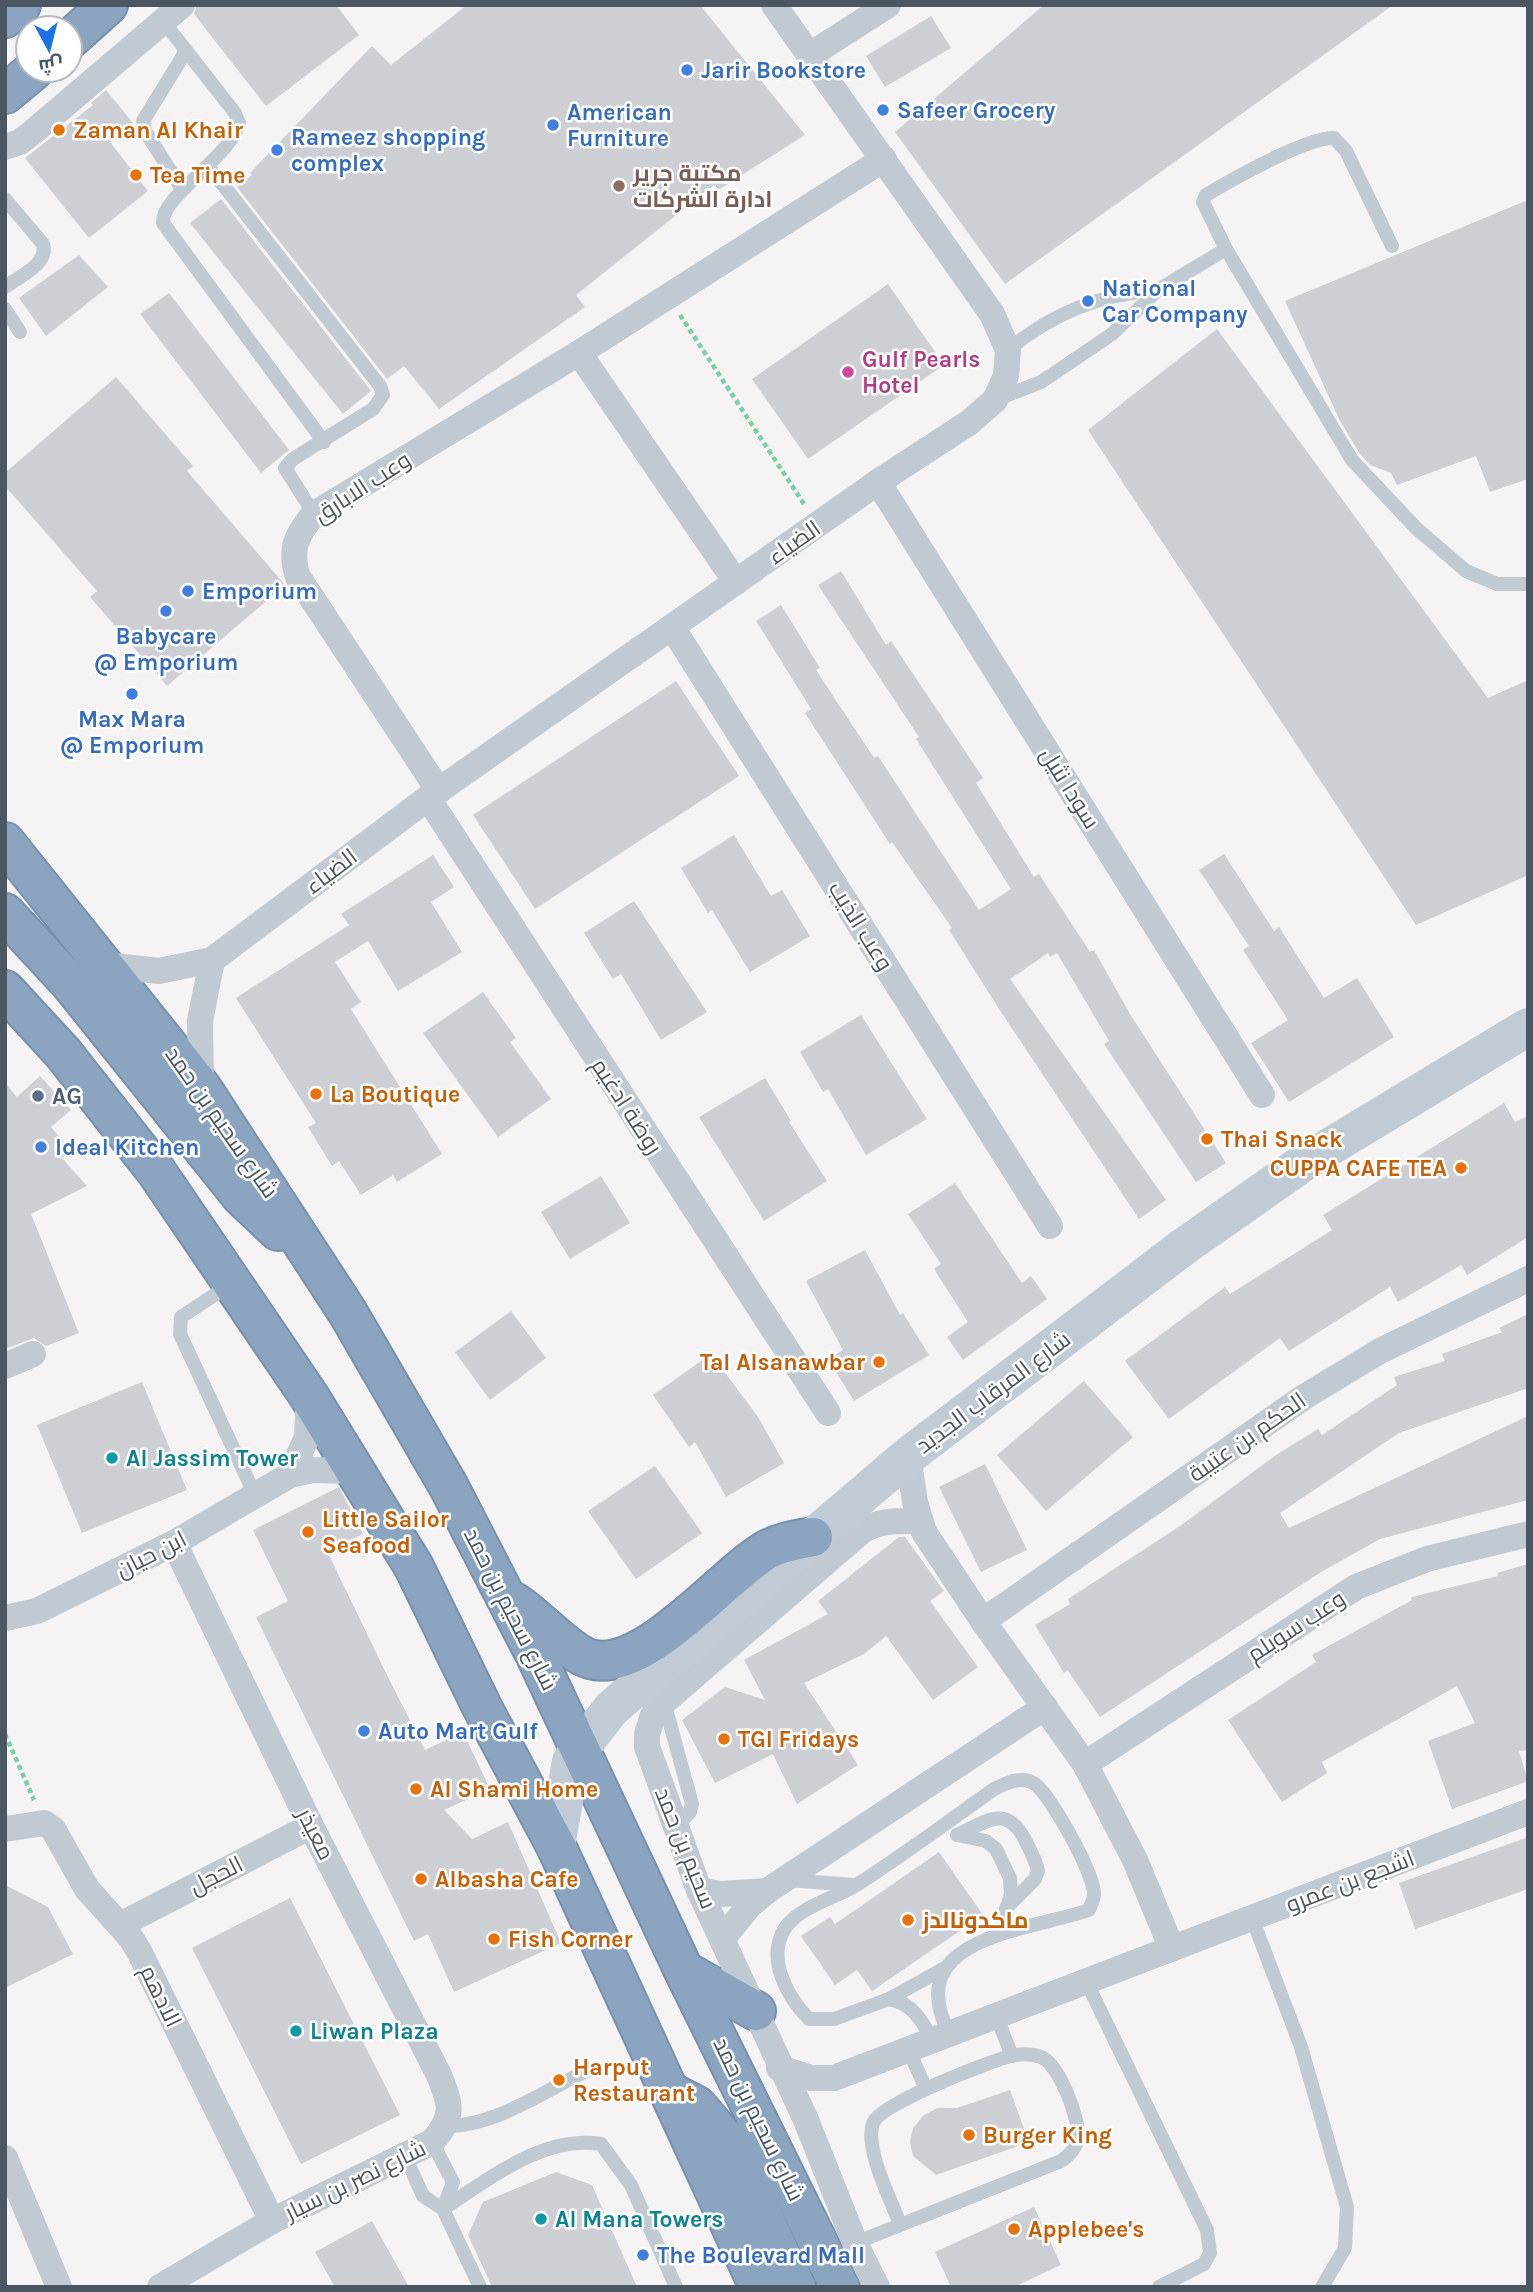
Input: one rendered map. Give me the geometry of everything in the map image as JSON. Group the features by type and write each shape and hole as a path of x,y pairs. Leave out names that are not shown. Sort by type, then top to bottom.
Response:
{"highway":[{"path":"5,18 21,5"},
{"path":"84,26 108,5"},
{"name":"شارع سحيم بن حمد","path":"5,842 201,1087 311,1254 449,1487 580,1746 684,1971 840,2287"},
{"path":"5,913 70,983 242,1197 276,1230 311,1254"},
{"path":"5,990 63,1053 156,1171 309,1396 414,1567 482,1707 556,1846 759,2287"},
{"path":"506,1598 535,1615 571,1651 602,1662 622,1659 676,1624 768,1550 813,1536"},
{"path":"684,1971 756,2011"},
{"path":"670,2092 697,2106 714,2122 727,2143 796,2287"}],"street":[{"path":"774,5 992,314 1008,350"},
{"path":"810,55 888,5"},
{"path":"5,148 20,142 33,132 172,13"},
{"name":"وعب الابارق","path":"433,794 298,576 292,561 293,546 300,530 314,514 579,353 884,159"},
{"name":"الضياء","path":"105,965 159,971 212,960 433,794 878,482 970,422 995,400 1006,376 1008,350"},
{"path":"579,353 736,582"},
{"name":"سودا نثيل","path":"878,482 1262,1095"},
{"name":"وعب الذيب","path":"672,627 1050,1226"},
{"name":"روضة ادغيم","path":"433,794 828,1413"},
{"path":"201,1087 200,1021 204,989 212,960"},
{"name":"شارع المرقاب الجديد","path":"556,1846 566,1781 571,1761 580,1746 611,1709 813,1536 908,1456 1186,1245 1303,1163 1528,1027"},
{"name":"الحكم بن عتيبة","path":"983,1622 1304,1397 1380,1351 1528,1279"},
{"path":"5,1367 33,1354"},
{"path":"290,1475 307,1437 309,1396"},
{"path":"908,1456 920,1521 932,1545 1085,1765 1130,1849 1172,1949"},
{"name":"ابن حيان","path":"5,1618 37,1611 174,1544 290,1475 312,1470 357,1471"},
{"name":"سحيم بن حمد","path":"877,2287 855,2243 806,2120 779,2068 756,2011 699,1890 647,1747 647,1734 653,1716 664,1702 862,1531 890,1521 920,1521"},
{"name":"وعب سويلم","path":"1085,1765 1356,1587 1427,1559 1528,1534"},
{"name":"معيذر","path":"174,1544 312,1826 439,2075 450,2110 440,2134"},
{"path":"723,1938 750,1905 1045,1707"},
{"name":"اشجع بن عمرو","path":"779,2068 811,2078 834,2078 1528,1812"},
{"path":"5,1829 44,1823"},
{"name":"الادهم","path":"44,1823 61,1840 87,1889 120,1925 140,1953 272,2221"},
{"name":"الحجل","path":"120,1925 312,1826"},
{"path":"699,1890 721,1894 777,1886"},
{"name":"اشجع بن عمرو","path":"806,2120 813,2102 834,2078"},
{"name":"شارع نصر بن سيار","path":"160,2287 272,2221 405,2158 440,2134"},
{"path":"5,2158 12,2197 59,2287"}],"lane":[{"path":"172,13 186,51 235,113 239,123 209,167 182,189 163,215 163,223 324,442"},
{"path":"182,189 145,131 143,121 186,51"},
{"path":"1392,246 1346,151 1334,138 1325,138 1230,181 1206,195 1203,202 1206,214 1226,249 1352,460 1385,498 1466,571 1497,584 1528,584"},
{"path":"209,167 380,386 383,395 373,409 293,459 285,468 314,514"},
{"path":"5,199 43,244 45,251 43,259 5,287"},
{"path":"995,400 1041,382 1112,334 1158,290 1226,249"},
{"path":"1008,350 1070,309 1118,294 1158,290"},
{"path":"5,309 20,332"},
{"path":"232,1283 181,1317 180,1334 255,1496"},
{"path":"1024,1780 1035,1784 1061,1820 1090,1875 1095,1895 1089,1910 999,1934 970,1946 943,1969 889,1998 834,2019 809,2019 799,2008 779,1971 779,1944 785,1929 793,1919 855,1885 934,1832 1009,1781 1024,1780"},
{"path":"957,1835 996,1818 1009,1819 1017,1825 1038,1871 1035,1879 1006,1908"},
{"path":"934,1832 986,1841 996,1849 1012,1887 999,1934"},
{"path":"777,1886 855,1885"},
{"path":"1252,1918 1301,2046 1347,2207 1345,2248 1322,2287"},
{"path":"926,2089 930,2041 939,2012 936,1990 943,1969"},
{"path":"1086,1981 1207,2230 1211,2245 1204,2264 1159,2287"},
{"path":"889,1998 909,2007 923,2021 930,2041"},
{"path":"996,2015 1012,2056"},
{"path":"855,2243 1061,2161 1071,2154 1078,2134 1076,2120 1055,2069 1038,2055 1012,2056 926,2089 879,2113 871,2129 873,2152 900,2224"},
{"name":"شارع نصر بن سيار","path":"440,2134 492,2117 590,2069"},
{"path":"440,2134 453,2182 443,2209"},
{"path":"443,2209 525,2158 579,2141 601,2144 631,2185 676,2287"},
{"path":"405,2158 423,2196 443,2209 480,2287"}],"path":[{"path":"668,297 818,525"},
{"path":"5,1734 44,1823"}],"building":[{"path":"197,5 336,5 359,35 266,106 194,14"},
{"path":"467,5 700,5 805,135 718,190 714,185 576,295 585,307 439,409 404,366 387,379 237,187 252,175 250,173 372,46 391,65"},
{"path":"1044,5 1393,5 1005,284 895,132"},
{"path":"931,16 951,48 885,87 866,56"},
{"path":"106,90 133,123 110,142 148,191 89,238 25,158 93,105 91,103"},
{"path":"221,199 371,391 343,414 190,223"},
{"path":"1528,200 1528,479 1490,492 1476,456 1397,485 1391,473 1370,465 1360,454 1340,421 1285,301"},
{"path":"79,255 108,287 46,336 19,298"},
{"name":"Gulf Pearls Hotel","path":"888,284 944,365 808,459 752,379"},
{"path":"169,293 289,450 261,473 140,314"},
{"path":"1217,329 1488,698 1528,680 1528,875 1416,925 1088,430"},
{"path":"116,377 193,466 187,471 285,585 167,686 90,597 97,591 5,486 5,473"},
{"path":"841,571 886,645 891,641 983,778 976,783 1034,877 1039,874 1090,952 1094,950 1130,1014 1226,1163 1196,1182 1104,1044 1109,1041 1057,953 1050,957 1048,953 1010,979 1166,1200 1139,1219 1001,1012 949,930 952,928 892,842 890,844 805,713 811,709 756,621 781,605 820,668 816,670 874,758 878,756 979,910 1011,889 916,739 919,737 818,585"},
{"path":"676,681 739,776 535,909 473,815"},
{"path":"734,835 771,896 782,890 810,936 750,972 712,910 708,913 681,868"},
{"path":"1224,854 1274,931 1279,927 1324,998 1357,978 1394,1037 1289,1102 1251,1043 1288,1020 1243,950 1249,946 1199,870"},
{"path":"433,855 454,887 431,902 462,952 398,991 368,941 335,962 361,1002 351,1009 442,1154 397,1182 393,1175 361,1195 339,1161 332,1166 308,1127 316,1123 236,998 349,925 341,914"},
{"path":"634,901 707,1012 661,1040 621,974 613,979 584,933"},
{"path":"483,992 516,1038 510,1042 551,1099 498,1137 423,1033"},
{"path":"861,1015 927,1119 866,1155 828,1089 823,1092 800,1052"},
{"path":"40,1076 71,1110 51,1127 71,1150 62,1158 87,1186 31,1214 79,1333 46,1346 34,1338 5,1349 5,1083 17,1097"},
{"path":"765,1078 791,1121 789,1122 827,1181 764,1221 699,1117"},
{"path":"1504,1103 1515,1122 1528,1116 1528,1237 1467,1275 1461,1265 1398,1302 1390,1287 1289,1351 1280,1338 1169,1419 1125,1361 1225,1287 1230,1294 1332,1230 1323,1215"},
{"path":"601,1176 630,1223 570,1259 541,1212"},
{"path":"955,1183 1022,1283 1031,1276 1047,1299 963,1360 947,1337 968,1322 934,1269 941,1264 908,1214"},
{"path":"865,1250 900,1315 903,1313 929,1355 854,1401 828,1359 843,1350 806,1281"},
{"path":"511,1311 546,1358 490,1400 455,1352"},
{"path":"1528,1314 1528,1388 1399,1433 1280,1513 1289,1528 1528,1416 1528,1500 1380,1539 1321,1572 1100,1717 1068,1671 1064,1673 1035,1625 1070,1604 1068,1599 1180,1526 1276,1455 1318,1429 1322,1435 1397,1385 1394,1377 1445,1361 1442,1354 1502,1332 1499,1328"},
{"path":"711,1354 758,1417 784,1463 726,1497 695,1442 689,1447 653,1395"},
{"path":"1084,1381 1133,1437 1046,1511 997,1455"},
{"name":"Al Jassim Tower","path":"142,1382 187,1490 82,1533 37,1425"},
{"path":"985,1464 1027,1550 981,1572 939,1487"},
{"path":"655,1466 702,1533 636,1579 588,1511"},
{"path":"339,1487 363,1534 327,1551 385,1671 425,1750 463,1732 490,1789 444,1810 472,1839 508,1822 561,1943 454,1992 428,1934 414,1941 256,1617 288,1601 253,1530"},
{"path":"899,1537 905,1537 944,1591 930,1601 978,1667 933,1700 886,1636 864,1654 804,1683 858,1765 797,1804 773,1754 715,1783 682,1720 725,1687 765,1700 744,1660 828,1614 818,1601"},
{"path":"1528,1564 1528,1750 1519,1751 1528,1781 1452,1809 1428,1741 1475,1723 1457,1686 1322,1762 1327,1773 1282,1802 1228,1720 1316,1662 1312,1655 1412,1600 1411,1597 1498,1576 1497,1573"},
{"path":"1528,1837 1528,1889 1415,1929 1399,1883"},
{"name":"ماكدونالدز","path":"939,1852 983,1915 872,1991 857,1970 835,1985 801,1936 830,1917 835,1924"},
{"path":"5,1885 48,1907 73,1954 5,1988"},
{"name":"Liwan Plaza","path":"290,1898 400,2115 301,2164 192,1948"},
{"name":"Burger King","path":"1010,2090 1029,2142 936,2175 913,2156 910,2142 913,2128 923,2116 937,2108 957,2108"},
{"name":"Al Mana Towers","path":"556,2172 592,2185 637,2287 492,2287 468,2235 483,2202"},
{"name":"Applebee's","path":"1034,2207 1061,2265 1014,2287 951,2287 935,2252"},
{"path":"372,2221 409,2287 335,2287 315,2252"}],"place":[{"name":"Jarir Bookstore","path":"687,70"},
{"name":"Safeer Grocery","path":"883,110"},
{"name":"American Furniture","path":"553,125"},
{"name":"Zaman Al Khair","path":"59,130"},
{"name":"Rameez shopping complex","path":"277,150"},
{"name":"Tea Time","path":"136,175"},
{"name":"مكتبة جرير ادارة الشركات","path":"619,186"},
{"name":"National Car Company","path":"1088,301"},
{"name":"Gulf Pearls Hotel","path":"848,372"},
{"name":"Emporium","path":"188,591"},
{"name":"Babycare @ Emporium","path":"166,611"},
{"name":"Max Mara @ Emporium","path":"132,694"},
{"name":"La Boutique","path":"316,1094"},
{"name":"AG","path":"38,1096"},
{"name":"Thai Snack","path":"1207,1139"},
{"name":"Ideal Kitchen","path":"41,1147"},
{"name":"CUPPA CAFE TEA","path":"1461,1168"},
{"name":"Tal Alsanawbar","path":"879,1362"},
{"name":"Al Jassim Tower","path":"112,1458"},
{"name":"Little Sailor Seafood","path":"308,1532"},
{"name":"Auto Mart Gulf","path":"364,1731"},
{"name":"TGI Fridays","path":"724,1739"},
{"name":"Al Shami Home","path":"416,1789"},
{"name":"Albasha Cafe","path":"421,1879"},
{"name":"ماكدونالدز","path":"908,1920"},
{"name":"Fish Corner","path":"494,1939"},
{"name":"Liwan Plaza","path":"296,2031"},
{"name":"Harput Restaurant","path":"559,2080"},
{"name":"Burger King","path":"969,2135"},
{"name":"Al Mana Towers","path":"541,2219"},
{"name":"Applebee's","path":"1014,2229"},
{"name":"The Boulevard Mall","path":"643,2255"}]}
